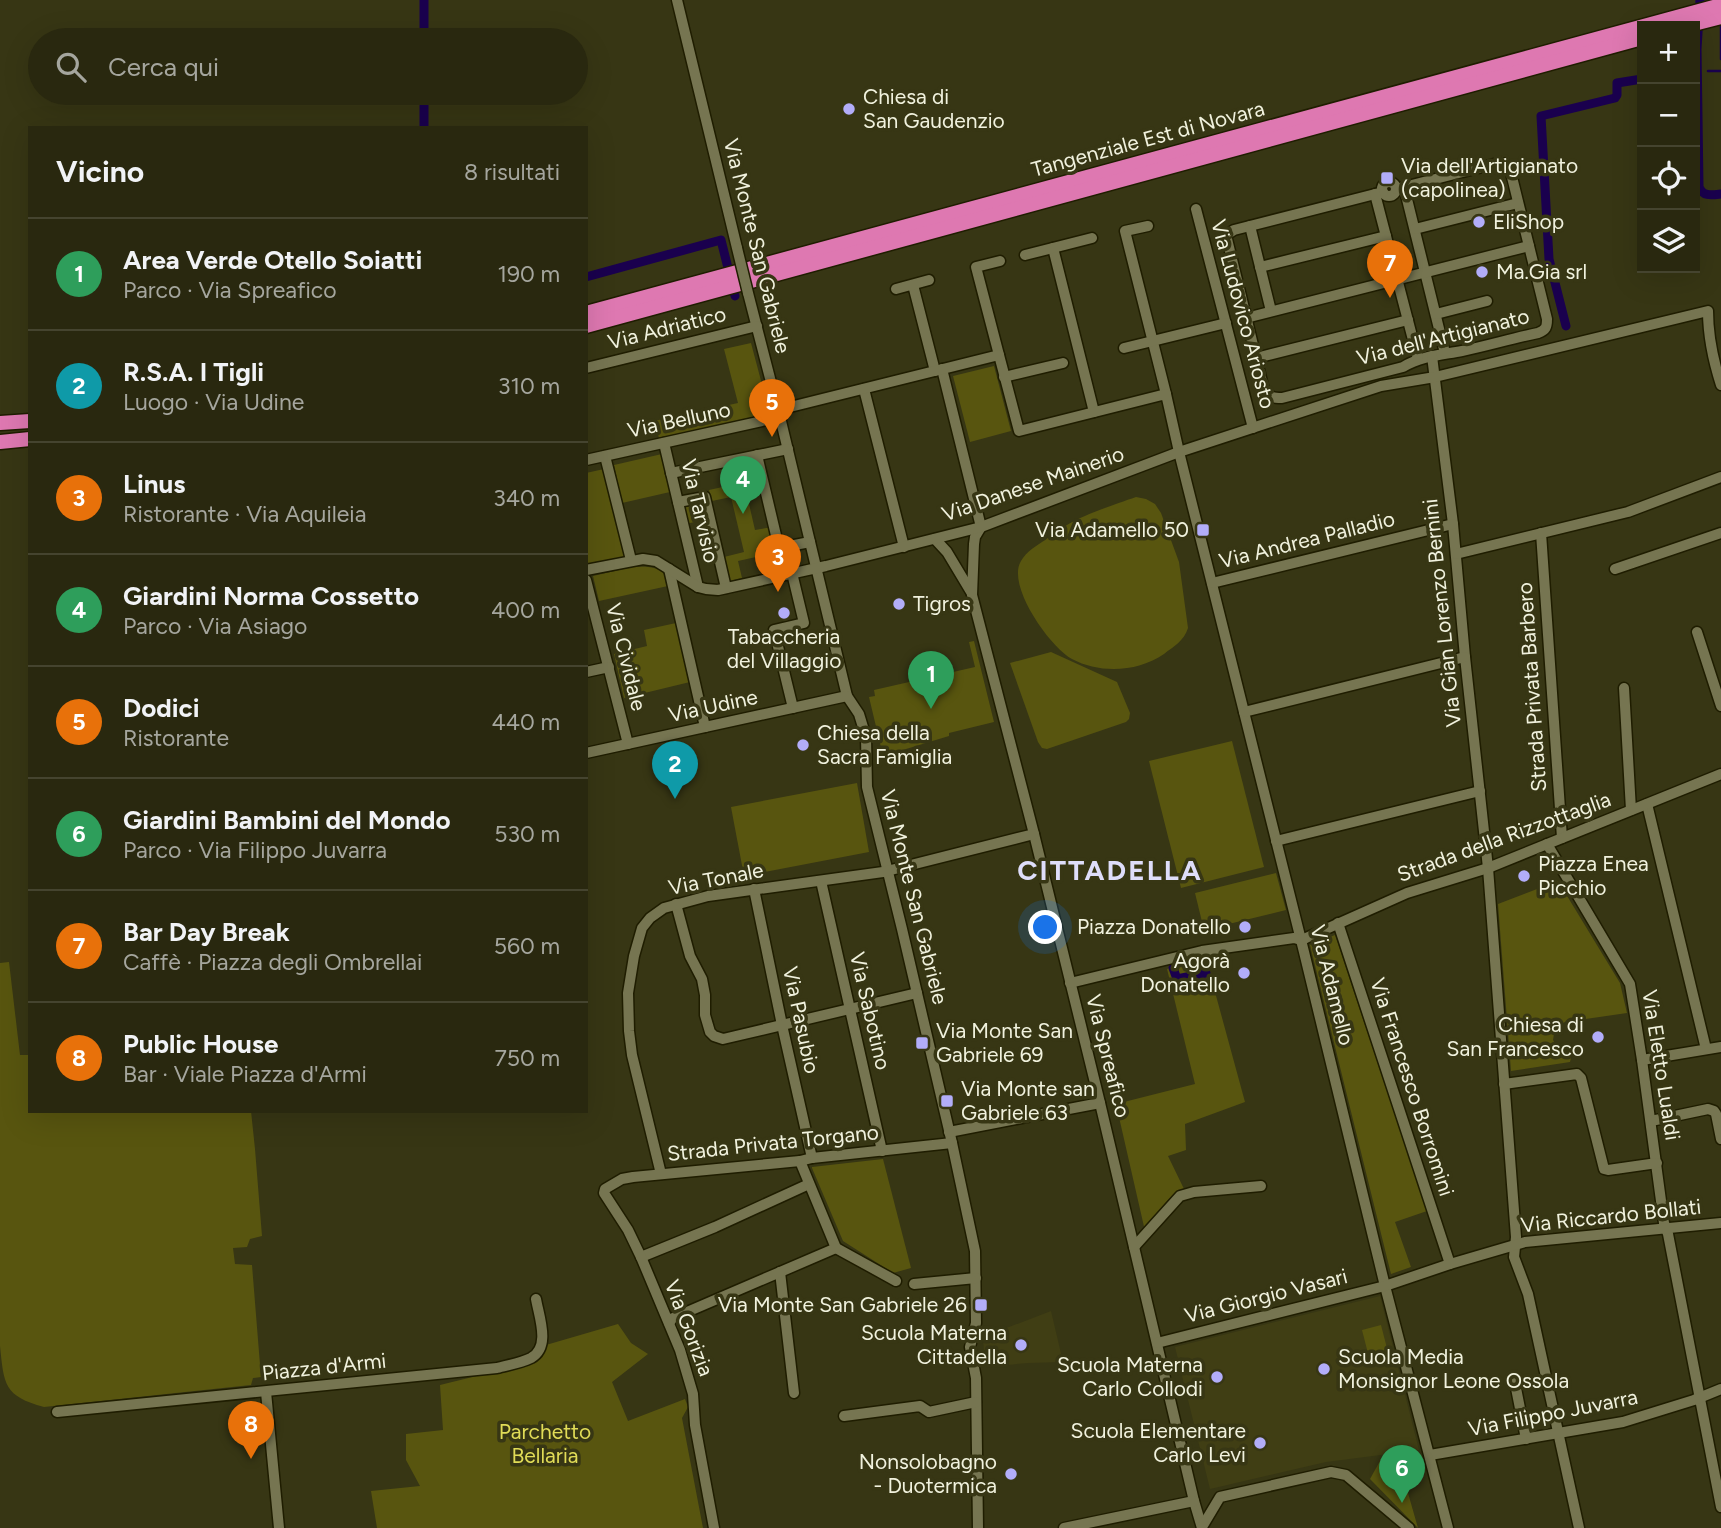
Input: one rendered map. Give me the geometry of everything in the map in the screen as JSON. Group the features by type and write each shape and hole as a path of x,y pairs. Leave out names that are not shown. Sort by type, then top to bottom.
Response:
{"highway":[{"name":"Tangenziale Est di Novara","path":"1690,21 1715,12"},
{"name":"Tangenziale Est di Novara","path":"588,312 1637,35"},
{"name":"Tangenziale Est di Novara","path":"588,325 1637,39"},
{"path":"0,423 28,421"},
{"path":"0,430 28,427"},
{"path":"0,442 28,439"},
{"path":"0,449 28,446"}],"street":[{"name":"Via Monte San Gabriele","path":"677,0 848,696 859,714 866,737 867,787 951,1138 975,1251 976,1324 970,1348 976,1377 978,1528"},
{"name":"Via dell'Artigianato","path":"1502,163 1508,166 1548,326 1544,331 1418,359 1403,367 1282,398 1268,395 1264,390 1226,235 1234,230 1379,193 1388,182 1400,188 1502,163"},
{"path":"1400,188 1415,229 1446,353"},
{"path":"1379,193 1396,279 1418,359"},
{"path":"1415,229 1518,203"},
{"name":"Via Ludovico Ariosto","path":"1196,209 1253,428"},
{"name":"Via Adamello","path":"1149,226 1125,231 1385,1286 1448,1528"},
{"path":"1250,226 1271,311"},
{"path":"1260,267 1386,236"},
{"path":"1025,255 1092,238"},
{"path":"1246,317 1529,246"},
{"path":"1053,248 1094,412"},
{"path":"1000,261 976,268 1019,431 1166,394"},
{"path":"896,289 929,280"},
{"path":"913,285 981,527"},
{"path":"1436,314 1487,301"},
{"name":"Via Danese Mainerio","path":"698,587 718,590 981,527 1179,452 1381,386 1435,377 1708,311 1708,336 1721,385"},
{"path":"1256,358 1408,320"},
{"path":"1124,348 1226,323"},
{"name":"Via Adriatico","path":"588,368 757,326"},
{"name":"Via Belluno","path":"588,460 779,414 864,389 999,355"},
{"name":"Via Gian Lorenzo Bernini","path":"1432,356 1453,524 1488,868 1516,1237 1514,1257 1528,1294 1579,1528"},
{"path":"1004,377 1063,363"},
{"path":"864,389 904,547"},
{"name":"Via Tarvisio","path":"664,443 698,587"},
{"path":"671,473 788,449"},
{"path":"757,455 779,548 810,542"},
{"path":"605,456 631,560"},
{"path":"1456,554 1628,512 1721,477"},
{"path":"678,502 705,497 726,588"},
{"name":"Via Andrea Palladio","path":"1212,583 1453,524"},
{"name":"Via Spreafico","path":"972,595 974,544 981,527"},
{"name":"Strada Privata Barbero","path":"1541,533 1562,838"},
{"path":"1615,569 1721,533"},
{"name":"Via Spreafico","path":"936,539 947,552 972,595 1034,834 1202,1528"},
{"path":"588,570 631,560 656,561 698,587"},
{"path":"669,569 705,727"},
{"path":"792,573 804,623 775,630 793,708"},
{"name":"Via Cividale","path":"588,588 628,744"},
{"path":"1697,632 1721,706"},
{"path":"1244,712 1465,657"},
{"path":"588,672 609,667"},
{"path":"1624,688 1631,810"},
{"name":"Via Udine","path":"588,753 848,696"},
{"name":"Strada della Rizzottaglia","path":"1301,940 1407,893 1488,868 1721,774"},
{"path":"1276,841 1480,791"},
{"path":"1647,804 1706,1049"},
{"name":"Via Tonale","path":"661,1174 632,1055 629,1031 628,993 634,956 642,929 650,918 664,908 708,895 887,871 1034,834"},
{"name":"Via Eletto Lualdi","path":"1547,844 1630,984 1666,1229 1721,1507"},
{"name":"Via Sabotino","path":"821,881 882,1151"},
{"name":"Via Pasubio","path":"754,889 812,1158"},
{"path":"676,904 690,956 702,979 705,1015 714,1036 723,1039 917,993"},
{"name":"Via Francesco Borromini","path":"1338,923 1450,1264"},
{"path":"1070,983 1202,951 1294,938 1301,940"},
{"path":"1642,1060 1721,1047"},
{"path":"1504,1084 1577,1074 1581,1078 1604,1169 1657,1163"},
{"name":"Strada Privata Torgano","path":"604,1193 605,1189 622,1179 882,1151 1100,1104"},
{"path":"1651,1121 1708,1109 1716,1114 1721,1139"},
{"path":"800,1161 836,1248 896,1281"},
{"path":"641,1257 809,1184"},
{"path":"1134,1247 1180,1196 1194,1192 1261,1186"},
{"name":"Via Gorizia","path":"604,1193 622,1219 641,1257 680,1350 693,1394 695,1425 714,1528"},
{"name":"Via Riccardo Bollati","path":"1385,1286 1525,1242 1721,1223"},
{"path":"669,1323 673,1318 836,1248"},
{"path":"780,1272 794,1393"},
{"path":"914,1284 976,1278"},
{"name":"Via Giorgio Vasari","path":"1157,1343 1385,1286"},
{"name":"Piazza d'Armi","path":"57,1412 498,1368 531,1358 540,1351 542,1331 536,1299"},
{"path":"1515,1383 1526,1439"},
{"name":"Via Filippo Juvarra","path":"1430,1455 1623,1422 1721,1389"},
{"path":"266,1392 279,1528"},
{"path":"844,1416 920,1406 929,1412 976,1402"},
{"path":"1202,1528 1220,1497 1331,1472 1346,1475 1409,1528"},
{"path":"1064,1528 1194,1501"}],"shaded area":[{"name":"Scuola Media Monsignor Leone Ossola","path":"1380,1296 1419,1450 1326,1462 1210,1489 1175,1347"},
{"name":"Scuola Materna Cittadella","path":"1051,1311 1063,1362 985,1367 983,1337"}],"green space":[{"path":"751,343 769,411 767,414 659,438 654,421 738,403 724,349"},
{"path":"994,366 1011,431 970,442 953,376"},
{"path":"662,454 670,492 622,503 614,465"},
{"path":"755,458 757,465 741,469 755,530 772,527 778,552 738,561 742,578 729,581 724,557 744,552 731,497 712,501 709,490 727,486 722,465"},
{"path":"604,469 625,558 588,566 588,473"},
{"path":"1136,497 1155,504 1161,513 1179,562 1188,628 1175,646 1143,664 1107,669 1083,664 1063,652 1042,629 1020,585 1018,572 1021,561 1032,549 1074,521"},
{"path":"703,500 707,519 686,524 682,505"},
{"path":"632,567 659,570 665,575 668,586 599,601 593,576"},
{"path":"676,623 690,682 624,698 614,654 647,646 644,630"},
{"path":"974,641 994,722 949,733 949,736 883,756 869,697 875,696 874,690 975,667 969,642"},
{"path":"1051,652 1117,682 1130,713 1129,719 1047,749 1042,748 1010,663"},
{"path":"1232,741 1264,867 1181,888 1149,761"},
{"path":"857,783 869,852 744,876 731,807"},
{"path":"1276,873 1286,910 1204,930 1195,893"},
{"path":"1558,881 1620,983 1627,1013 1565,1022 1555,1028 1553,1040 1559,1050 1572,1054 1570,1062 1511,1071 1498,904"},
{"path":"1335,935 1427,1211 1395,1222 1411,1267 1391,1274 1310,945"},
{"path":"1206,959 1245,1102 1185,1124 1186,1150 1168,1156 1184,1189 1167,1201 1145,1231 1116,1104 1195,1084 1167,969 1170,968 1177,982 1187,982 1198,979 1196,972 1180,977 1175,967"},
{"path":"9,962 20,1055 28,1055 28,1113 251,1113 262,1236 250,1239 247,1247 233,1248 235,1264 252,1265 261,1377 253,1378 251,1385 44,1407 21,1398 8,1387 0,1346 0,963"},
{"path":"883,1159 911,1268 893,1273 843,1241 812,1168"},
{"name":"Parchetto Bellaria","path":"618,1324 631,1343 648,1354 612,1382 628,1421 685,1399 688,1407 682,1418 703,1528 377,1528 371,1491 420,1486 406,1460 406,1434 443,1430 440,1385 533,1362 546,1345"},
{"path":"1381,1325 1390,1360 1371,1365 1362,1330"},
{"path":"1398,1458 1418,1528 1370,1479 1380,1461"}],"waterway":[{"path":"424,0 424,28"},
{"path":"1700,0 1697,49 1699,187 1705,194 1721,194"},
{"path":"1721,24 1721,59"},
{"path":"1708,71 1721,71"},
{"path":"1566,326 1549,259 1541,116 1615,98 1617,83 1637,80"},
{"path":"424,105 424,126"},
{"path":"588,276 721,240 735,296"},
{"path":"1173,968 1177,979 1206,973"}],"place":[{"name":"Chiesa di San Gaudenzio","path":"849,109"},
{"name":"Via dell'Artigianato (capolinea)","path":"1387,178"},
{"name":"EliShop","path":"1479,222"},
{"name":"Ma.Gia srl","path":"1482,272"},
{"name":"Bar Day Break","path":"1390,298"},
{"name":"Dodici","path":"772,437"},
{"name":"Giardini Norma Cossetto","path":"743,514"},
{"name":"Via Adamello 50","path":"1203,530"},
{"name":"Linus","path":"778,592"},
{"name":"Tigros","path":"899,604"},
{"name":"Tabaccheria del Villaggio","path":"784,613"},
{"name":"Area Verde Otello Soiatti","path":"931,709"},
{"name":"Chiesa della Sacra Famiglia","path":"803,745"},
{"name":"R.S.A. I Tigli","path":"675,799"},
{"name":"Piazza Enea Picchio","path":"1524,876"},
{"name":"Piazza Donatello","path":"1245,927"},
{"name":"Agorà Donatello","path":"1244,973"},
{"name":"Chiesa di San Francesco","path":"1598,1037"},
{"name":"Via Monte San Gabriele 69","path":"922,1043"},
{"name":"Via Monte san Gabriele 63","path":"947,1101"},
{"name":"Via Monte San Gabriele 26","path":"981,1305"},
{"name":"Scuola Materna Cittadella","path":"1021,1345"},
{"name":"Scuola Media Monsignor Leone Ossola","path":"1324,1369"},
{"name":"Scuola Materna Carlo Collodi","path":"1217,1377"},
{"name":"Scuola Elementare Carlo Levi","path":"1260,1443"},
{"name":"Public House","path":"251,1459"},
{"name":"Nonsolobagno - Duotermica","path":"1011,1474"},
{"name":"Giardini Bambini del Mondo","path":"1402,1503"}],"district":[{"name":"CITTADELLA","path":"1110,870"}]}
